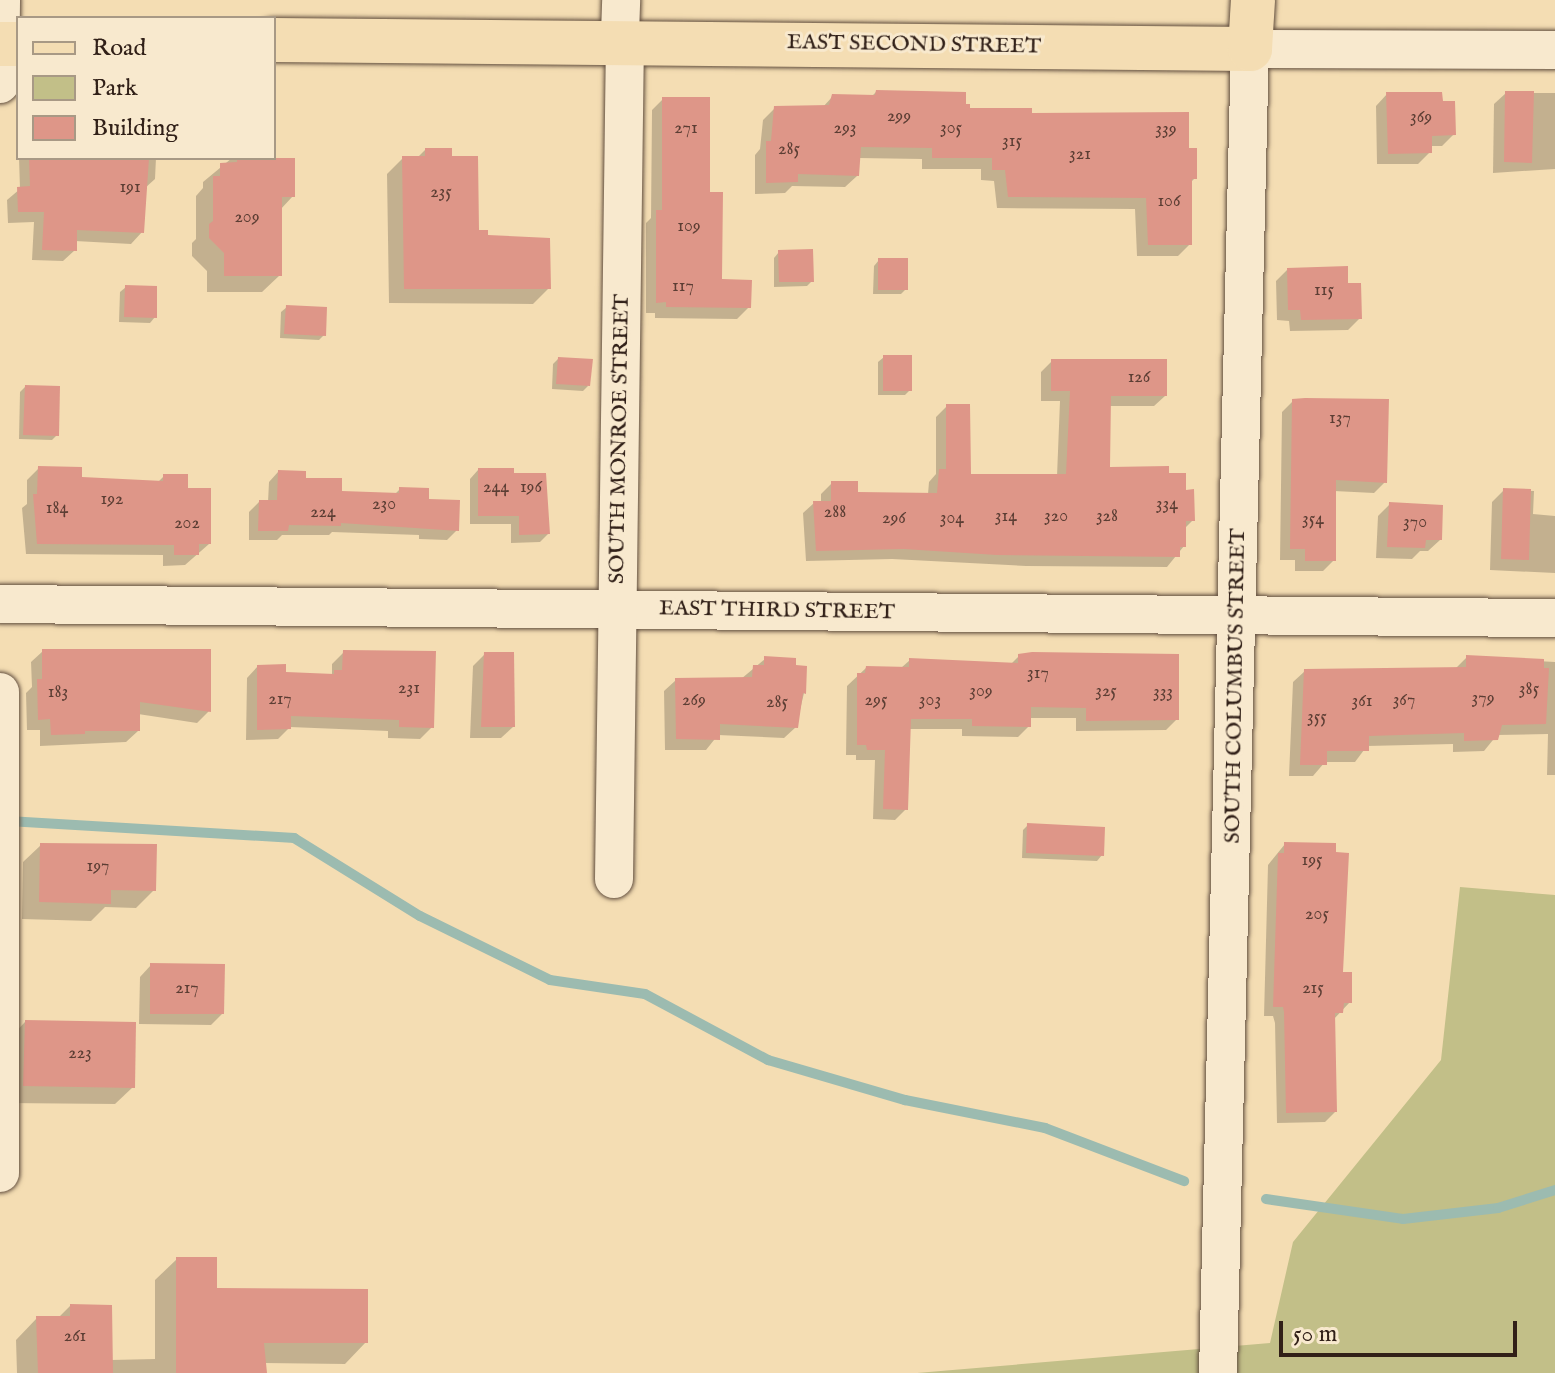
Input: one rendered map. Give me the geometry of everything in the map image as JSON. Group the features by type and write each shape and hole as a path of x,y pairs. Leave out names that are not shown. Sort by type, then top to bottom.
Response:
{"main road":[{"name":"SOUTH COLUMBUS STREET","path":"1250,49 1253,0"},
{"name":"EAST SECOND STREET","path":"276,40 1250,49"}],"street":[{"path":"0,84 1,0"},
{"name":"SOUTH MONROE STREET","path":"614,879 625,43 620,34 621,0"},
{"name":"EAST SECOND STREET","path":"1250,49 1555,50"},
{"name":"SOUTH COLUMBUS STREET","path":"1218,1373 1250,49"},
{"name":"EAST THIRD STREET","path":"0,604 1555,618"},
{"path":"0,692 0,1173"}],"green space":[{"path":"1460,887 1555,895 1555,1373 917,1373 1270,1343 1293,1242 1441,1060"}],"building":[{"path":"876,90 966,92 966,104 970,104 970,108 1032,108 1032,113 1189,112 1189,148 1197,148 1197,179 1192,179 1192,245 1148,245 1146,198 1008,197 1005,170 992,170 992,158 932,158 932,148 861,147 859,176 798,174 798,182 766,183 766,141 771,141 774,106 829,105 832,94 875,95"},
{"path":"1505,91 1534,91 1532,163 1504,162"},
{"path":"1386,92 1442,92 1443,101 1455,101 1456,135 1432,136 1432,153 1388,154"},
{"path":"662,97 710,97 710,192 723,192 722,279 752,280 751,308 666,307 666,302 656,303 656,210 662,210"},
{"path":"425,148 452,148 452,156 478,156 479,230 488,230 488,235 550,238 551,289 404,289 402,156 425,156"},
{"path":"295,158 295,197 282,197 282,276 224,276 224,253 209,238 209,224 213,221 213,176 220,176 220,163"},
{"path":"29,160 149,160 144,233 77,230 77,251 42,250 44,212 18,212 17,187 30,186"},
{"path":"813,249 814,282 779,282 778,250"},
{"path":"878,258 908,258 908,290 878,290"},
{"path":"1348,266 1348,283 1361,283 1362,319 1301,320 1300,310 1288,310 1287,268"},
{"path":"125,285 157,286 157,318 124,317"},
{"path":"286,305 327,307 326,336 284,334"},
{"path":"883,355 912,355 912,391 883,391"},
{"path":"558,357 593,359 590,386 556,384"},
{"path":"1051,359 1167,359 1167,396 1111,396 1110,467 1169,466 1169,473 1186,473 1186,490 1194,489 1195,521 1186,521 1186,547 1180,547 1180,557 997,555 904,549 816,551 813,501 831,501 831,481 858,481 858,492 937,493 939,469 946,469 946,404 970,404 971,474 1066,474 1070,391 1051,391"},
{"path":"25,385 60,386 59,436 23,435"},
{"path":"1292,399 1389,399 1387,483 1336,480 1336,561 1305,561 1305,549 1290,549"},
{"path":"38,466 82,467 82,477 163,481 163,474 188,474 188,488 211,488 211,544 199,544 199,555 174,555 174,545 37,544 33,494 37,494"},
{"path":"478,468 514,468 514,473 546,473 550,534 519,535 519,516 478,516"},
{"path":"278,470 306,471 306,478 342,478 342,491 399,493 399,487 429,488 429,499 460,500 459,531 341,523 341,526 289,525 288,531 258,531 259,500 277,500"},
{"path":"1503,488 1531,489 1529,560 1501,559"},
{"path":"1389,502 1443,505 1442,540 1426,540 1425,548 1387,547"},
{"path":"42,649 211,649 211,712 140,702 140,731 85,731 85,734 51,735 50,719 38,720 37,679 42,679"},
{"path":"343,650 436,651 434,728 399,727 399,720 291,716 291,729 257,730 257,665 286,664 286,672 334,674 334,670 342,670"},
{"path":"484,652 514,652 515,727 481,727"},
{"path":"1018,654 1179,654 1179,720 1086,721 1086,708 1031,707 1031,727 972,726 972,719 911,719 908,810 883,809 885,750 867,750 866,745 857,745 857,673 865,673 866,666 909,667 909,658 1018,663"},
{"path":"1466,655 1544,659 1544,668 1549,668 1546,724 1502,725 1498,740 1464,741 1464,733 1369,736 1369,751 1327,751 1327,765 1300,765 1304,669 1466,667"},
{"path":"764,656 796,658 796,665 807,666 806,694 803,693 798,728 720,724 720,740 676,739 675,678 752,677 753,665 764,665"},
{"path":"1027,823 1105,827 1104,856 1026,853"},
{"path":"1284,842 1336,843 1336,852 1349,853 1343,972 1352,972 1352,1003 1344,1003 1343,1013 1335,1013 1337,1112 1286,1113 1284,1012 1283,1007 1273,1007 1278,853 1284,853"},
{"path":"40,843 157,844 156,891 111,890 111,904 39,902"},
{"path":"150,963 225,964 224,1014 150,1014"},
{"path":"25,1020 136,1022 135,1088 23,1086"},
{"path":"176,1257 217,1257 217,1288 368,1289 368,1343 264,1343 267,1373 176,1373"},
{"path":"70,1304 112,1305 113,1373 38,1373 36,1316 70,1316"}],"waterway":[{"path":"8,821 294,838 420,916 550,980 645,994 768,1060 905,1100 1045,1128 1184,1181"},
{"path":"1266,1199 1403,1219 1498,1208 1555,1190"}]}
